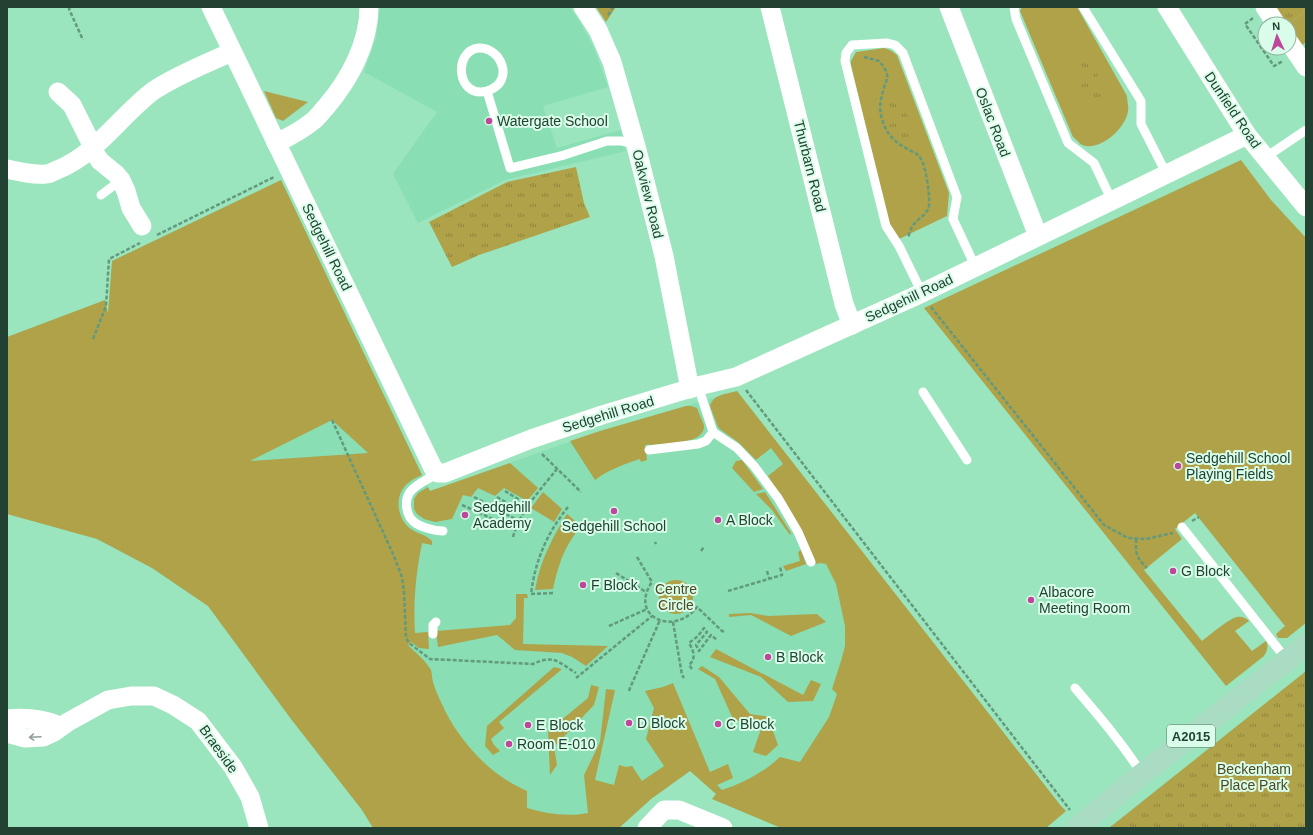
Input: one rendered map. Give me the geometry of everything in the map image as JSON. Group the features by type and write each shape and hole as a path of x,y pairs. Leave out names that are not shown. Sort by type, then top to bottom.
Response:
{"main road":[{"name":"A2015","path":"1079,826 1142,774 1306,645"}],"street":[{"name":"Sedgehill Road","path":"211,7 433,468 438,473 445,473 531,439 602,415 736,377 922,293 1247,135"},
{"path":"276,143 293,135 314,120 338,94 354,66 365,38 369,7"},
{"name":"Oakview Road","path":"583,7 598,30 612,62 636,146 664,256 694,388"},
{"name":"Thurbarn Road","path":"770,7 844,304 852,325"},
{"name":"Oslac Road","path":"949,7 1038,236"},
{"name":"Dunfield Road","path":"1167,7 1247,135 1306,207"},
{"path":"7,169 23,173 48,174 69,165 92,149 139,103 154,91 170,81 232,52"},
{"path":"58,92 72,106 90,141 92,149 100,161 121,180 126,191 130,208 145,235"},
{"name":"Braeside","path":"7,733 24,738 43,737 108,700 131,696 154,696 173,705 198,721 233,767 250,797 260,828"},
{"path":"7,719 29,718 47,720 61,726"},
{"path":"647,828 664,810 679,810 723,828"}],"lane":[{"path":"1014,7 1016,19 1068,143 1094,163 1112,201"},
{"path":"1083,7 1141,101 1141,124 1167,175"},
{"path":"922,293 899,246 886,226 845,61 846,53 852,45 886,43 895,45 903,53 957,197 953,219 975,266"},
{"path":"480,48 489,50 497,55 503,66 504,75 498,86 487,91 481,93 474,92 469,88 462,77 462,66 465,57 472,50 480,48"},
{"path":"487,91 510,168 564,155 608,141 622,141 636,146"},
{"path":"1266,157 1306,130"},
{"path":"101,195 121,180"},
{"path":"694,388 713,432 738,448 773,491 798,532 810,562"},
{"path":"923,392 967,460"},
{"path":"649,450 698,444 706,441 713,432"},
{"path":"438,473 416,486 410,492 406,502 407,511 413,521 424,527 443,531"},
{"path":"1182,527 1287,660"},
{"path":"433,634 433,625 436,622"},
{"path":"1075,688 1128,753 1142,774"}],"path":[{"path":"70,7 69,9 83,40"},
{"path":"1257,41 1245,24 1265,8"},
{"path":"846,53 879,61 884,67 887,73 887,80 881,97 880,113 888,135 894,141 918,155 922,159 924,165 929,206 927,212 912,226 908,238 899,246"},
{"path":"1267,56 1274,66 1290,56"},
{"path":"93,339 106,306 109,259 145,235 289,169"},
{"path":"922,293 1104,525 1128,538 1146,539 1171,534 1198,517"},
{"path":"736,377 1079,826"},
{"path":"332,420 402,577 406,638 409,644 430,659 533,664 548,659 555,659 576,673"},
{"path":"531,439 540,452 581,492"},
{"path":"512,537 524,513 557,469"},
{"path":"505,491 529,506"},
{"path":"474,497 519,521"},
{"path":"497,498 524,513"},
{"path":"462,505 515,529"},
{"path":"553,593 531,594 534,571 542,548 550,532 568,507"},
{"path":"1136,538 1136,555 1138,560 1147,568"},
{"path":"701,551 704,547"},
{"path":"637,557 652,582 646,592 645,603 652,616 656,619 673,622 688,617 697,608 725,632"},
{"path":"728,591 782,575 780,567"},
{"path":"767,571 769,578"},
{"path":"616,573 646,592"},
{"path":"609,626 647,609"},
{"path":"576,678 652,616"},
{"path":"630,691 660,620"},
{"path":"673,622 682,675 684,678"},
{"path":"692,669 689,664 693,661 694,656 689,643 698,636 704,628 707,632 696,645 699,651 711,635 717,640"}],"shaded area":[{"name":"Watergate School","path":"380,7 570,7 594,48 608,87 543,106 557,148 621,130 626,151 505,180 418,223 393,174 437,112 364,72 376,38"},
{"name":"Sedgehill Academy","path":"281,180 430,491 600,431 737,391 1066,811 1046,828 781,828 712,799 716,794 690,771 651,799 619,828 373,828 362,810 291,719 208,606 152,568 97,539 112,261"}],"green space":[{"path":"596,7 616,7 606,22"},
{"path":"1022,7 1077,7 1127,96 1128,109 1126,118 1117,131 1104,142 1089,146 1082,145 1073,137 1020,11"},
{"path":"1274,7 1305,7 1306,11 1297,18 1297,16 1280,16"},
{"path":"1306,11 1306,42 1301,46 1297,40 1297,18"},
{"path":"884,48 897,55 949,193 947,216 899,239 890,227 851,65 851,61 856,52"},
{"path":"1084,61 1089,61 1095,64 1098,82 1107,90 1101,99 1088,95 1080,96 1076,92 1073,82 1078,76 1081,64"},
{"path":"886,90 900,102 907,114 909,129 906,146 888,128 884,115 884,99"},
{"path":"264,91 308,102 283,121 276,118"},
{"name":"Sedgehill School Playing Fields","path":"1241,160 1271,200 1306,238 1306,623 1287,638 1278,638 1276,634 1285,626 1195,513 1175,529 1182,539 1144,570 1202,641 1233,618 1239,617 1249,621 1235,631 1252,651 1266,641 1267,649 1264,656 1226,686 924,308"},
{"path":"576,167 584,203 590,217 479,255 452,267 429,222 507,182"},
{"name":"Sedgehill Academy","path":"281,180 422,475 411,481 402,490 399,500 399,511 407,526 432,541 432,545 422,543 418,565 414,610 415,633 428,632 429,649 419,648 411,642 408,645 429,666 440,700 448,716 465,742 487,766 500,776 527,791 527,808 557,814 572,815 588,813 584,775 600,742 606,689 615,690 595,780 614,785 619,765 626,767 632,766 642,781 664,766 646,739 654,708 645,691 673,683 710,772 728,764 733,778 717,785 722,790 753,776 767,768 780,757 800,762 829,717 837,694 832,689 845,646 845,626 836,584 826,564 816,564 786,504 768,476 783,464 771,448 756,460 738,442 718,427 710,406 712,402 721,395 737,391 1066,811 1046,828 781,828 712,799 716,794 690,771 651,799 619,828 373,828 362,810 291,719 208,606 152,568 97,539 7,514 7,337 105,300 108,313 112,261","holes":["332,420 368,453 250,461"]},
{"path":"686,406 697,408 704,426 702,433 689,441 645,445 647,460 641,462 640,459 622,465 605,473 595,480 570,441 600,431"},
{"path":"742,460 763,489 754,492 732,468 736,461"},
{"path":"510,463 538,488 527,501 504,488 495,496 478,488 471,497 463,495 452,519 435,522 424,519 417,514 414,509 414,499 418,493 428,487 430,491"},
{"path":"543,492 562,509 554,522 531,508"},
{"path":"765,492 791,533 790,535 772,510 756,494"},
{"path":"567,514 581,526 566,548 553,589 535,590 540,569 547,550"},
{"path":"801,550 806,564 786,571 783,566 800,561 798,552"},
{"name":"Centre Circle","path":"673,580 679,580 683,581 690,587 693,597 692,604 686,611 679,614 673,614 669,613 662,607 659,600 659,594 660,590 666,583"},
{"path":"516,594 527,594 528,598 524,598 523,644 608,646 586,666 572,657 562,653 515,650 497,635 438,647 436,631 510,625 516,618"},
{"path":"750,613 768,616 817,614 826,622 791,636 751,615 729,617 729,614"},
{"path":"716,649 803,695 811,680 821,684 813,701 788,702 761,677 710,657"},
{"path":"702,666 719,677 750,714 771,717 773,731 778,745 766,756 753,752 761,729 733,719 715,679 698,669"},
{"path":"554,667 562,669 499,722 504,728 491,739 500,751 493,755 485,746 487,726"},
{"name":"Beckenham Place Park","path":"1306,671 1306,828 1109,828"},
{"path":"591,685 599,687 594,705 554,747 557,765 550,775 548,731 588,698"}],"place":[{"name":"Watergate School","path":"489,121"},
{"name":"Sedgehill School Playing Fields","path":"1178,466"},
{"name":"Sedgehill School","path":"614,511"},
{"name":"Sedgehill Academy","path":"465,515"},
{"name":"A Block","path":"718,520"},
{"name":"G Block","path":"1173,571"},
{"name":"F Block","path":"583,585"},
{"name":"Albacore Meeting Room","path":"1031,600"},
{"name":"B Block","path":"768,657"},
{"name":"D Block","path":"629,723"},
{"name":"C Block","path":"718,724"},
{"name":"E Block","path":"528,725"},
{"name":"Room E-010","path":"509,744"}]}
